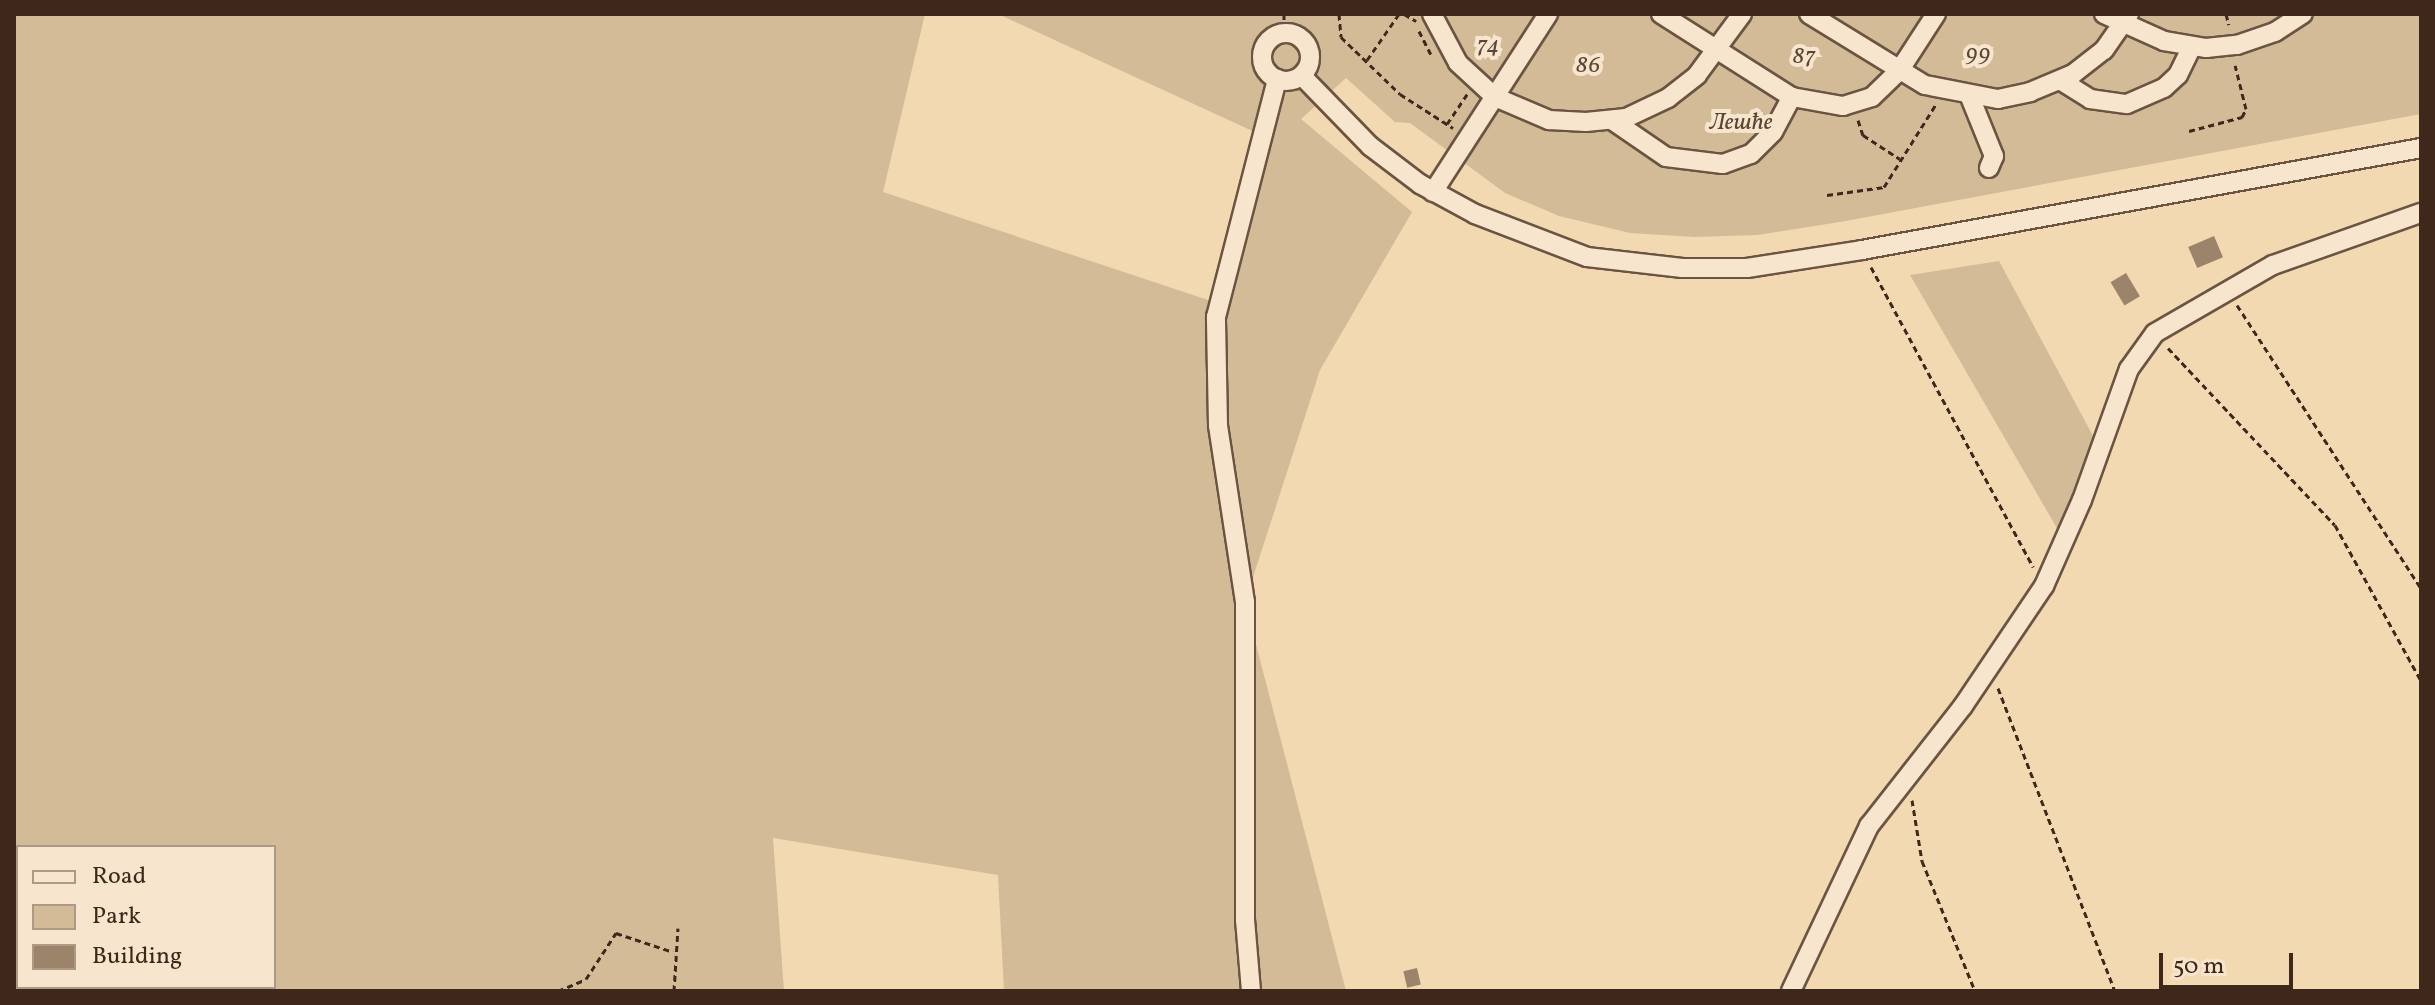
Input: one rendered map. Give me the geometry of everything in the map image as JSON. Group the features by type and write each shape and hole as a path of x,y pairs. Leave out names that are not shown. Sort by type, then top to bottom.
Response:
{"street":[{"path":"1432,14 1458,63 1495,97 1549,120 1612,120 1668,98 1718,51 1742,14"},
{"path":"1433,192 1548,14"},
{"path":"1661,14 1792,97 1854,105 1872,97 1899,71 1936,14"},
{"path":"1809,14 1925,85 1970,97 2020,96 2060,80 2104,50 2126,20"},
{"path":"2104,14 2192,46 2230,46 2275,32 2303,14"},
{"path":"1284,33 1300,38 1310,52 1302,76 1277,79 1266,70 1263,50 1284,33"},
{"path":"2060,80 2090,99 2127,104 2164,88 2178,75 2192,46"},
{"path":"1302,76 1370,146 1433,192 1548,245 1634,264 1747,268 1862,250 2421,148"},
{"path":"1251,991 1245,920 1245,602 1218,425 1216,317 1277,79"},
{"path":"1612,120 1666,157 1723,164 1751,154 1773,132 1792,97"},
{"path":"1970,97 1994,156 1989,168"},
{"path":"1791,991 1869,826 1963,706 2044,586 2082,500 2129,369 2155,333 2226,288 2315,246 2421,213"}],"path":[{"path":"1284,14 1284,33"},
{"path":"1339,14 1341,37 1400,94 1468,137"},
{"path":"1367,61 1399,14"},
{"path":"1961,14 2010,14"},
{"path":"2226,14 2229,25"},
{"path":"2189,131 2242,117 2246,109 2230,46"},
{"path":"1447,124 1467,94"},
{"path":"1827,195 1884,187 1936,104"},
{"path":"1854,105 1863,135 1901,160"},
{"path":"1862,250 2044,586"},
{"path":"2226,288 2421,588"},
{"path":"2155,333 2335,525 2421,681"},
{"path":"1989,666 2115,991"},
{"path":"1908,773 1922,861 1975,991"},
{"path":"674,991 673,952 678,928"},
{"path":"558,991 586,979 616,933 673,952"}],"green space":[{"path":"14,14 925,14 883,192 1217,303 1259,134 998,14 2421,14 2421,114 1757,235 1694,237 1630,233 1559,216 1505,193 1410,123 1395,122 1346,78 1301,119 1412,212 1320,370 1245,602 1346,991 1004,991 998,875 773,838 784,991 14,991"},
{"path":"1999,261 2099,447 2065,542 1910,275"}],"building":[{"path":"2214,236 2223,257 2197,268 2188,247"},
{"path":"2126,273 2140,296 2124,305 2111,282"},
{"path":"1417,968 1421,985 1407,988 1403,971"}],"park label":[{"name":"74","path":"1488,47"},
{"name":"99","path":"1978,55"},
{"name":"87","path":"1804,58"},
{"name":"86","path":"1588,67"},
{"name":"Лешће","path":"1741,124"}]}
